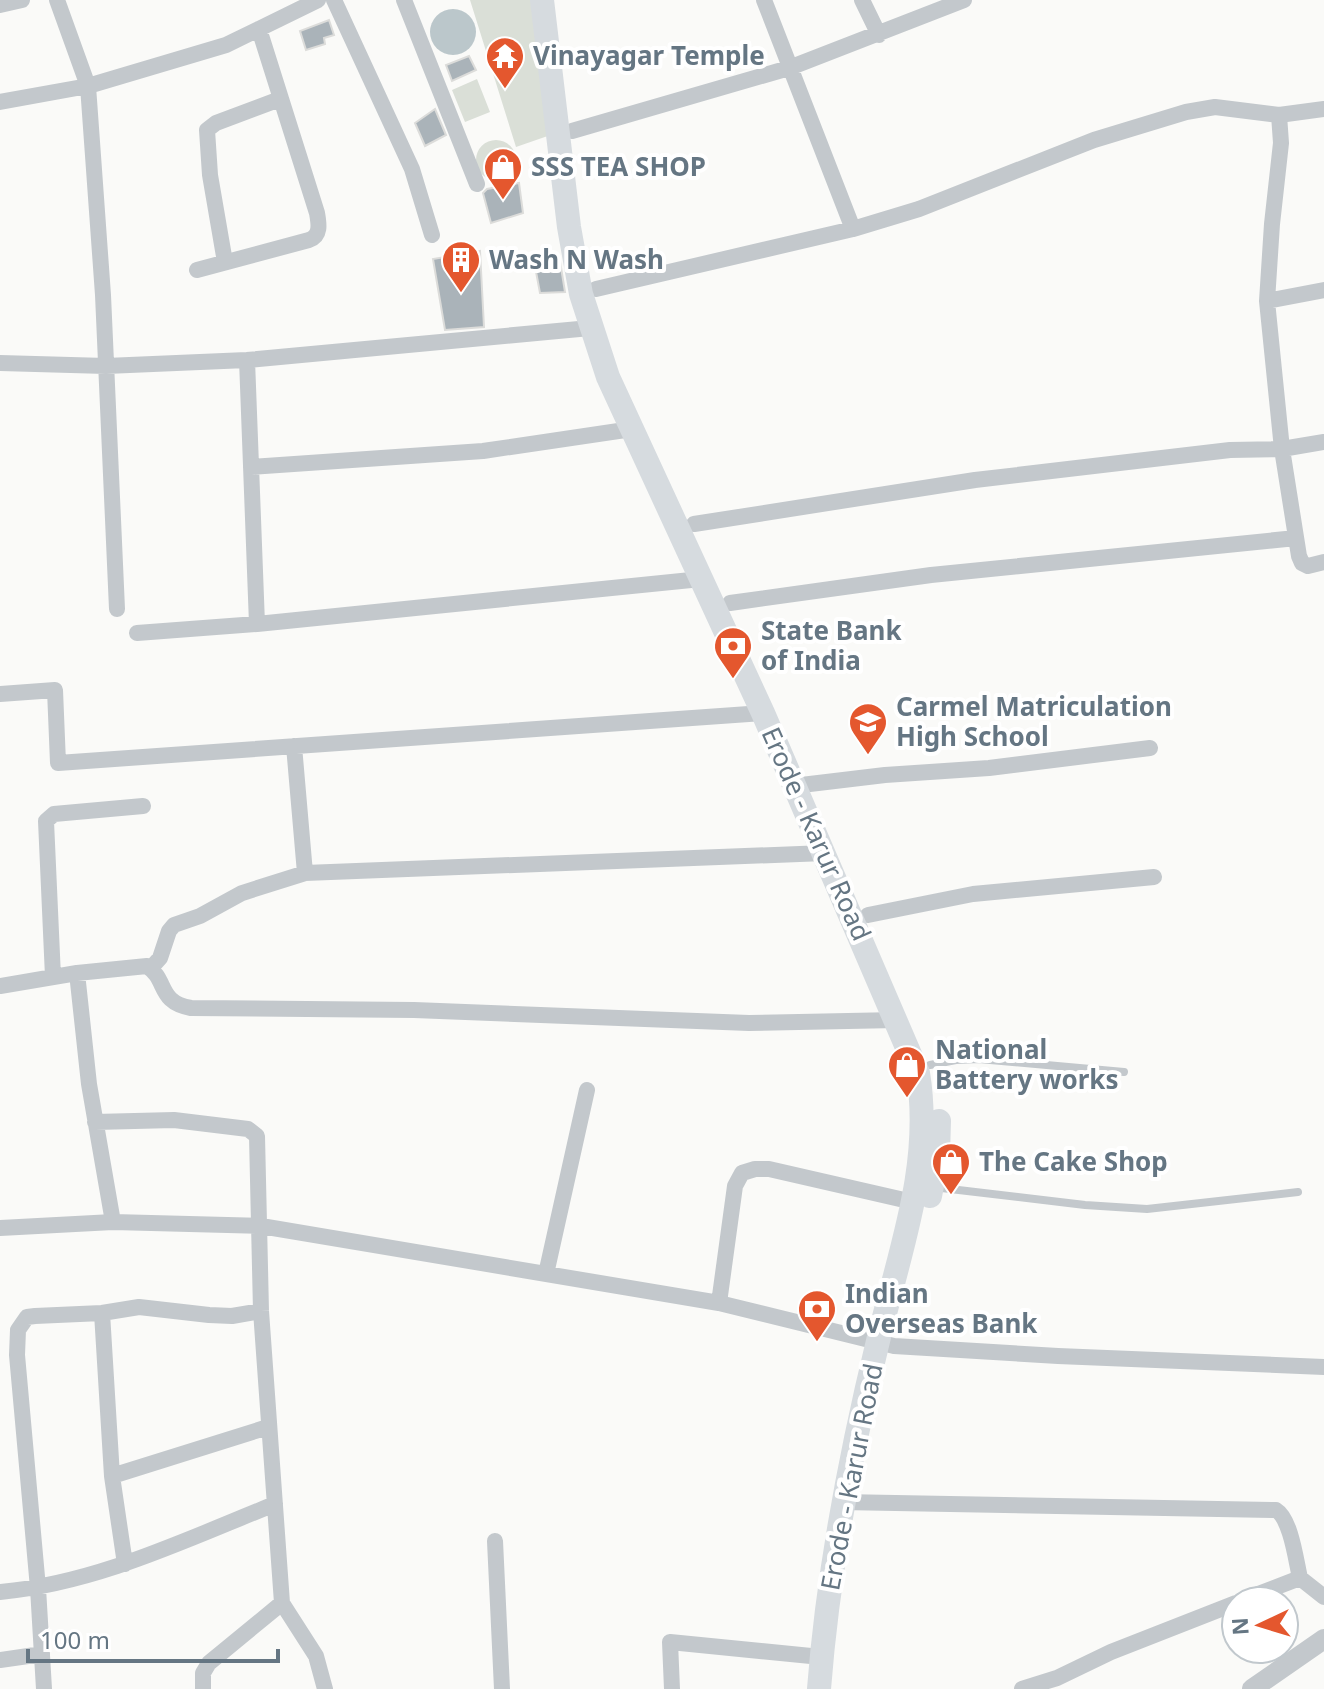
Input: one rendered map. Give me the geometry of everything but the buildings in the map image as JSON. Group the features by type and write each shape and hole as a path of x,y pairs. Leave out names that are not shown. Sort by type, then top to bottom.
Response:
{"main road":[{"name":"Erode - Karur Road","path":"542,0 569,227 590,328 608,377 763,713 839,845 911,1013 930,1065 939,1103 940,1132 922,1194 850,1503 821,1657 819,1689"},
{"name":"Erode - Karur Road","path":"558,0 572,131 596,289 622,370 730,603 802,785 825,853 918,1073 923,1104 922,1194"},
{"name":"Erode - Karur Road","path":"834,1689 850,1503"}],"street":[{"path":"0,5 22,0"},
{"path":"57,0 88,86 103,295 117,609"},
{"path":"0,102 88,86 226,45 318,0"},
{"path":"334,0 412,169 432,235"},
{"path":"404,0 477,184"},
{"path":"764,0 853,229"},
{"path":"862,0 879,35"},
{"path":"572,131 789,68 964,0"},
{"path":"197,270 309,240 317,234 317,213 259,29"},
{"path":"225,262 210,175 207,130 216,123 280,99"},
{"path":"596,289 853,229 919,209 1094,140 1186,112 1215,107 1279,115 1324,109"},
{"path":"1279,115 1281,143 1267,301 1282,449 1296,538 1302,563 1308,566 1324,562"},
{"path":"1267,301 1324,290"},
{"path":"0,363 106,366 247,360 590,328"},
{"path":"247,360 257,624"},
{"path":"251,467 483,451 632,429"},
{"path":"694,524 975,480 1230,450 1282,449 1324,442"},
{"path":"730,603 931,575 1296,538"},
{"path":"137,633 257,624 701,579"},
{"path":"0,694 55,690 58,763 763,713"},
{"path":"294,746 305,873"},
{"path":"802,785 885,775 989,768 1150,748"},
{"path":"53,977 46,821 54,814 143,806"},
{"path":"151,968 160,958 165,939 174,925 200,916 242,893 305,873 825,853"},
{"path":"868,915 973,894 1154,877"},
{"path":"0,986 77,973 140,966 151,968"},
{"path":"151,968 169,1000 191,1008 414,1010 749,1023 897,1020"},
{"path":"77,973 95,1122 113,1222"},
{"path":"546,1274 587,1090"},
{"path":"95,1122 174,1120 252,1130 258,1141 261,1311 282,1603 316,1656 325,1689"},
{"path":"719,1303 735,1186 742,1173 769,1169 922,1194"},
{"path":"0,1228 113,1222 261,1226 719,1303 886,1343 1058,1356 1324,1367"},
{"path":"44,1689 18,1330 27,1317 102,1313 139,1307 232,1316 261,1311"},
{"path":"102,1313 112,1476 125,1564"},
{"path":"112,1476 268,1427"},
{"path":"850,1503 1276,1510 1283,1514 1300,1578 1324,1597"},
{"path":"0,1592 38,1588 125,1564 275,1504"},
{"path":"495,1541 502,1689"},
{"path":"1282,1585 1300,1578"},
{"path":"203,1689 203,1673 209,1663 282,1603"},
{"path":"1022,1689 1057,1678 1111,1652 1220,1609"},
{"path":"1255,1688 1324,1639"},
{"path":"672,1689 670,1642 821,1657"},
{"path":"0,1660 42,1654"}],"lane":[{"path":"930,1065 979,1059 1124,1072"},
{"path":"922,1194 1147,1209 1298,1192"}],"shaded area":[{"path":"470,0 546,0 565,130 516,147"},
{"path":"453,9 470,15 476,32 470,49 453,55 436,49 430,32 436,15"},
{"path":"477,79 490,112 465,122 452,90"},
{"path":"496,140 510,146 516,160 510,174 496,180 482,174 476,160 482,146"}],"place":[{"name":"Vinayagar Temple","path":"505,90"},
{"name":"SSS TEA SHOP","path":"503,201"},
{"name":"Wash N Wash","path":"461,294"},
{"name":"State Bank of India","path":"733,680"},
{"name":"Carmel Matriculation High School","path":"868,756"},
{"name":"National Battery works","path":"907,1099"},
{"name":"The Cake Shop","path":"951,1196"},
{"name":"Indian Overseas Bank","path":"817,1343"}]}
